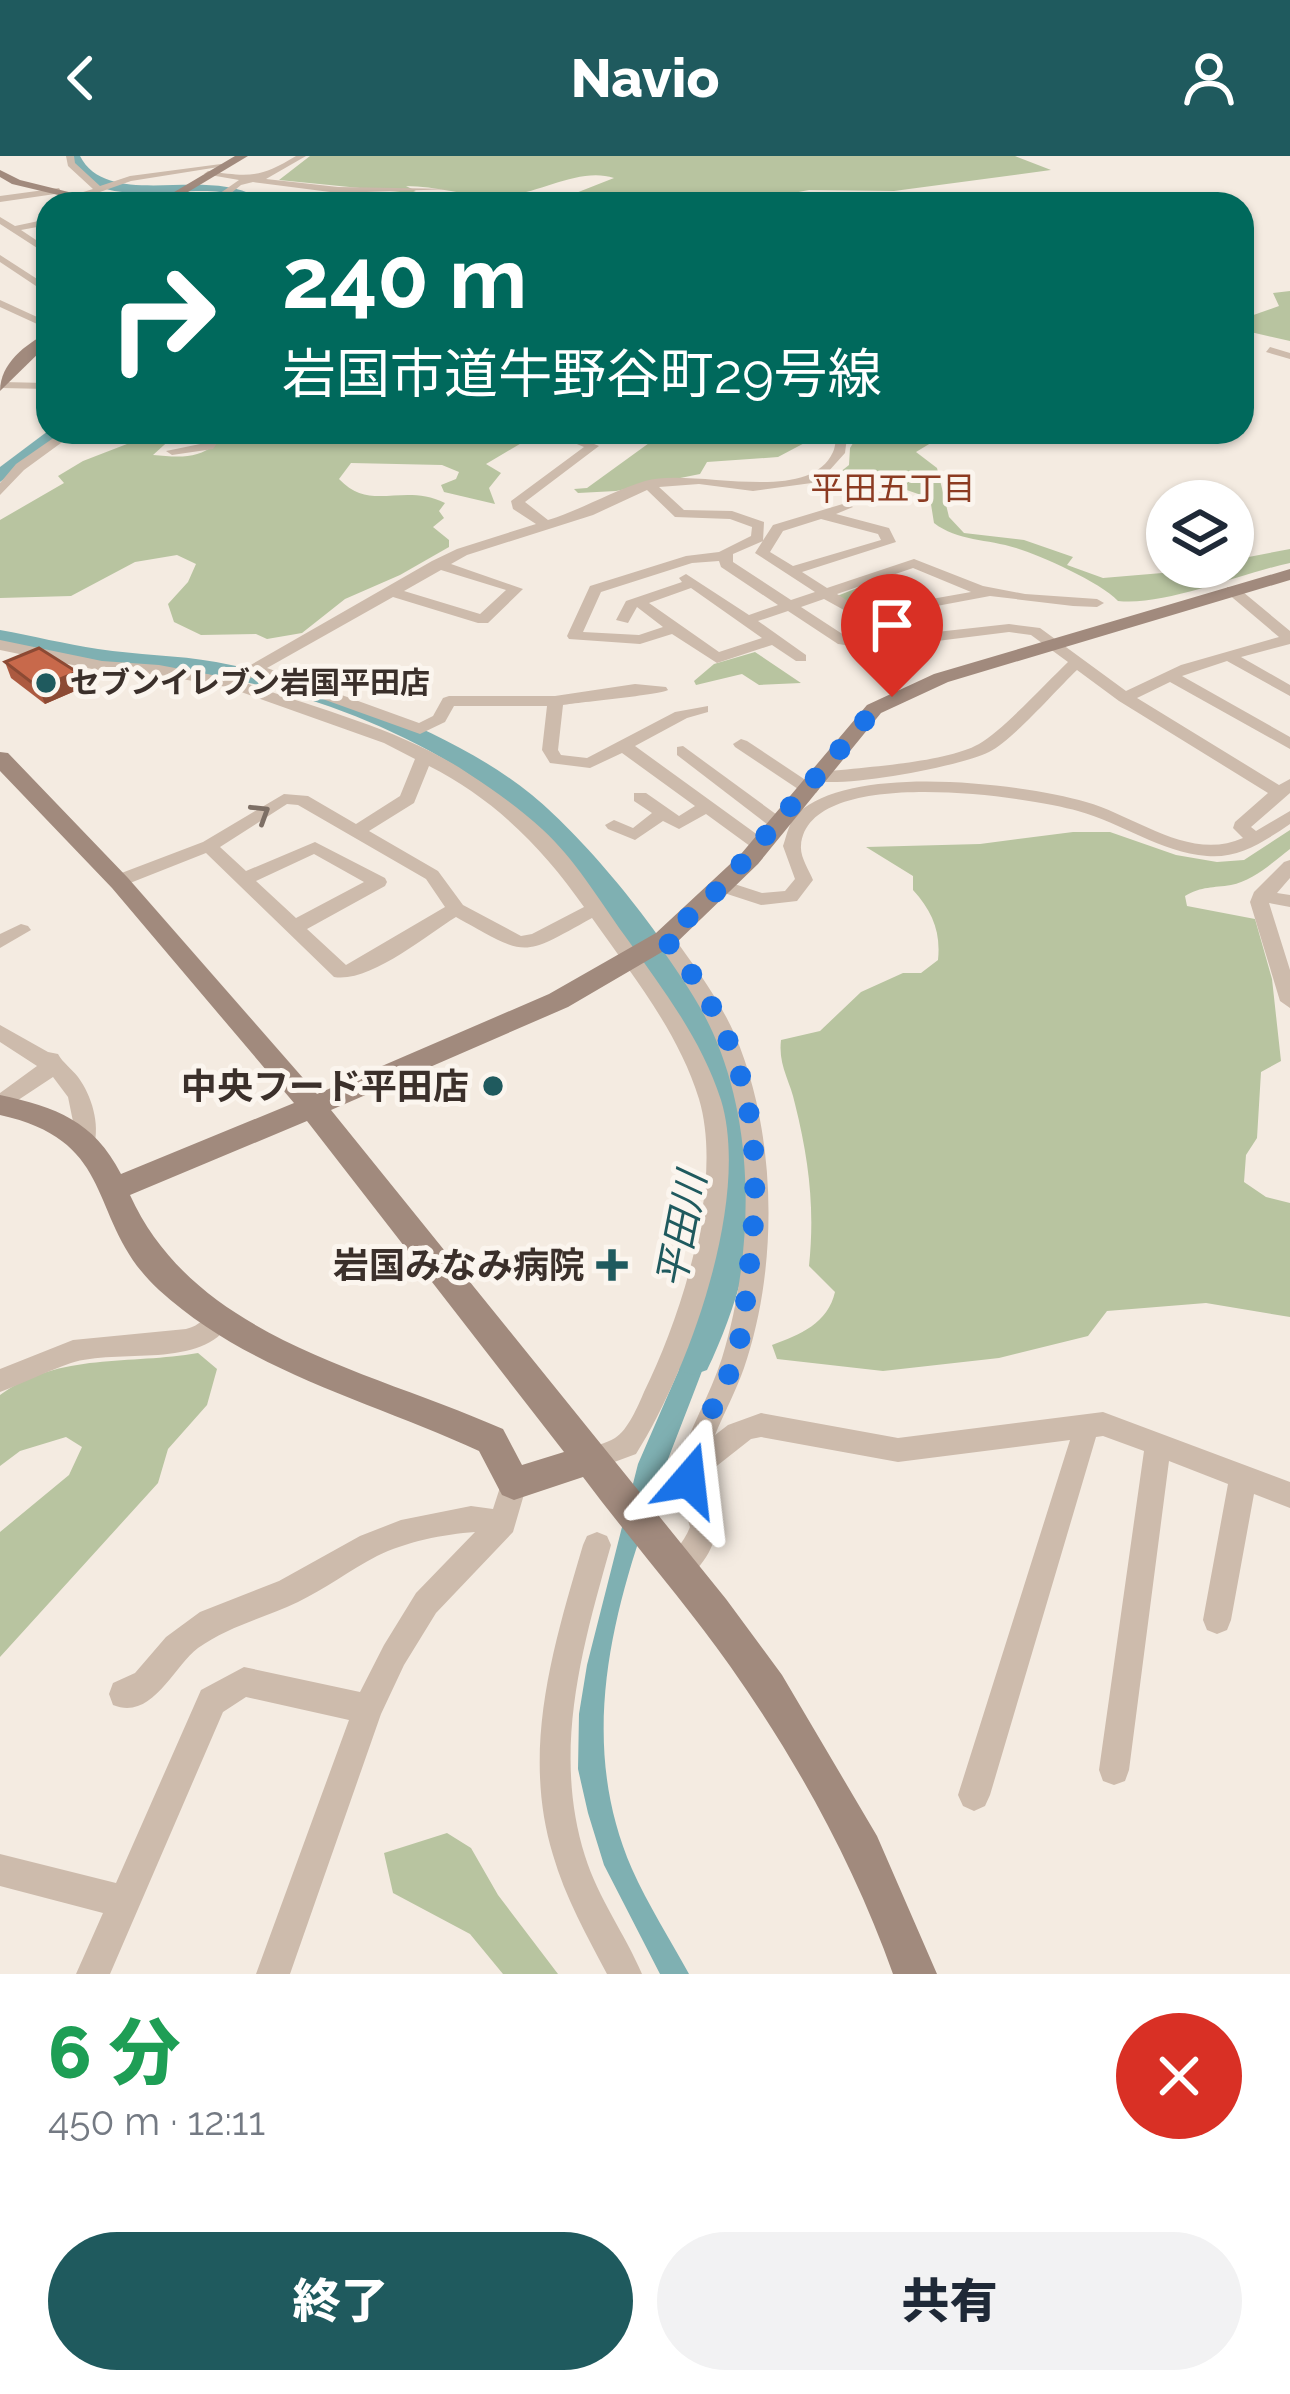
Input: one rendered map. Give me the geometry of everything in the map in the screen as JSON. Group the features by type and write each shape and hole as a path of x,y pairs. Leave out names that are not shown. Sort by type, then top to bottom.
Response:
{"street":[{"path":"70,156 71,164 105,189"},
{"path":"180,192 242,156"},
{"path":"226,192 247,180 271,175 302,156"},
{"path":"94,192 130,179 222,166"},
{"path":"0,173 16,182 69,192"},
{"path":"208,174 383,192"},
{"path":"416,192 448,189"},
{"path":"46,192 59,190"},
{"path":"0,199 36,194"},
{"path":"0,219 36,212"},
{"path":"0,219 36,243"},
{"path":"14,229 36,224"},
{"path":"15,242 36,238"},
{"path":"0,258 36,289"},
{"path":"0,272 16,269"},
{"path":"0,303 36,320"},
{"path":"36,346 8,365 0,386 36,386"},
{"path":"0,491 20,467 53,444"},
{"path":"172,451 210,444"},
{"path":"544,524 518,506 518,501 593,446 587,444"},
{"path":"242,675 437,564 588,512 649,484 698,480 753,488 804,483 823,474 840,444"},
{"path":"649,484 680,514 732,515 759,525 758,538 723,556 691,559 595,589 574,636 640,640 674,628"},
{"path":"846,507 778,529 762,553 862,616 978,598 987,592"},
{"path":"822,515 884,531 892,550 949,584 1029,601 1097,603"},
{"path":"792,571 889,542"},
{"path":"723,556 726,564 835,637 855,644 1024,628 1058,646 1125,698 1285,788 1244,822 1242,828 1256,838"},
{"path":"748,620 914,563"},
{"path":"390,591 483,620 516,589 437,564"},
{"path":"117,1188 312,1109 554,1002 635,959 664,940 722,886 874,710 892,697 941,678 1290,574"},
{"path":"622,620 631,604 689,581 801,658"},
{"path":"1125,698 1228,656 1290,639 1266,608 1232,590"},
{"path":"638,601 717,658 774,639"},
{"path":"0,645 102,666 242,675 376,723 420,729 439,719 449,701 555,701 634,689 660,690"},
{"path":"1228,656 1290,691"},
{"path":"742,744 815,783 963,757 987,747 1078,661"},
{"path":"1172,677 1290,744"},
{"path":"555,701 550,750 556,759 590,763 681,715 702,709"},
{"path":"376,723 485,791 536,833 635,959 690,1049 716,1126 716,1161 700,1268 671,1358 627,1446 514,1484"},
{"path":"624,746 760,844"},
{"path":"683,751 778,824"},
{"path":"357,831 408,799 424,756"},
{"path":"0,758 118,880 431,1252 741,1649 797,1730 852,1834 915,1974"},
{"path":"722,886 761,899 790,897 804,880 792,846 796,829 824,802 868,790 1006,790 1082,806 1149,836 1208,851 1236,848 1290,816"},
{"path":"640,797 679,824 706,806"},
{"path":"118,880 209,846 284,799 302,800 432,875 456,910 518,943 537,940 594,909"},
{"path":"614,825 635,835 663,813"},
{"path":"209,846 341,972 355,971 456,910"},
{"path":"245,878 315,847 378,882 295,927"},
{"path":"1290,866 1261,896 1262,916 1279,955 1290,1001"},
{"path":"1261,896 1290,901"},
{"path":"664,940 731,1048 754,1116 757,1154 755,1220 736,1353 690,1469 706,1528 669,1562"},
{"path":"0,1033 50,1059 72,1084 86,1123 86,1140"},
{"path":"0,1105 44,1074 50,1059"},
{"path":"0,1105 31,1108 86,1140 117,1188 133,1240 162,1273 218,1322 328,1376 491,1440 514,1484 503,1523 426,1603 368,1709 273,1974"},
{"path":"0,1381 74,1351 204,1336 218,1322"},
{"path":"690,1469 699,1467 740,1428 760,1426 898,1450 1102,1424 1290,1495"},
{"path":"974,1796 1083,1440 1081,1425"},
{"path":"1114,1770 1158,1445"},
{"path":"1217,1620 1243,1477"},
{"path":"124,1694 134,1694 146,1684 176,1647 210,1622 288,1592 370,1545 400,1533 471,1519 503,1523"},
{"path":"597,1545 555,1698 553,1774 571,1863 625,1974"},
{"path":"92,1974 212,1701 244,1682 368,1709"},
{"path":"0,1870 122,1901"}],"green space":[{"path":"310,156 1015,156 1051,170 894,191 578,192 614,178 602,175 576,177 526,192 406,186 416,191 400,192 279,180"},
{"path":"1290,291 1290,341 1254,333 1254,315 1279,306 1273,293"},
{"path":"127,444 165,444 153,455 178,457 201,453 215,444 520,444 486,464 501,473 489,488 495,504 444,492 441,485 456,479 459,472 442,465 351,463 339,479 351,489 445,503 439,511 444,518 433,527 449,540 449,547 345,599 302,633 267,639 256,634 201,635 174,622 168,604 188,582 196,564 177,555 135,562 71,596 0,598 0,520 64,483 58,476"},
{"path":"648,444 803,444 778,457 707,462 700,474 616,491 578,493 574,489 587,488"},
{"path":"852,444 929,444 916,452 937,468 949,517 964,533 1024,540 1073,557 1067,565 1103,578 1146,574 1146,588 1201,588 1158,599 1118,601 1085,578 1040,557 943,529 934,523 930,498 889,484 829,481 849,465"},
{"path":"1290,549 1290,563 1254,573 1254,556"},
{"path":"885,577 928,602 863,613 837,596"},
{"path":"755,652 801,683 759,685 742,674 696,685 694,681 714,664"},
{"path":"1290,830 1290,849 1255,875 1185,896 1187,906 1255,919 1272,979 1281,1061 1261,1072 1257,1138 1246,1155 1244,1182 1266,1197 1290,1203 1290,1317 1206,1303 1107,1311 1088,1336 999,1358 883,1371 777,1359 772,1345 819,1320 835,1292 809,1266 807,1165 781,1040 820,1031 861,992 903,973 921,973 938,960 936,931 913,890 913,876 866,847 980,844 1110,832 1176,855 1217,862 1244,860"},
{"path":"198,1353 217,1369 207,1405 168,1449 158,1483 0,1657 0,1532 69,1475 82,1447 66,1437 20,1451 0,1466 0,1395 23,1381 71,1366"},
{"path":"447,1833 471,1848 498,1895 558,1974 503,1974 470,1934 393,1893 384,1853"}],"water":[{"path":"706,1317 717,1330 643,1527 623,1595 609,1663 604,1732 611,1801 632,1869 689,1974 660,1974 604,1865 578,1769 579,1714 638,1464"}],"building":[{"path":"39,648 77,672 39,688 5,662"}],"waterway":[{"name":"平田川","path":"74,156 80,167 110,185 238,192"},
{"name":"平田川","path":"0,476 43,444"},
{"name":"平田川","path":"0,637 90,655 216,669 317,697 445,751 520,799 551,827 602,886 677,991 704,1037 733,1111 740,1161 734,1218 693,1358"}],"place":[{"name":"セブンイレブン岩国平田店","path":"46,683"},
{"name":"中央フード平田店","path":"493,1086"},
{"name":"岩国みなみ病院","path":"612,1265"}],"district":[{"name":"平田五丁目","path":"893,488"}],"route":[{"path":"689,1480 694,1450 736,1353 755,1220 757,1154 754,1116 731,1048 665,939 722,886 821,777 855,731 892,697"}]}
